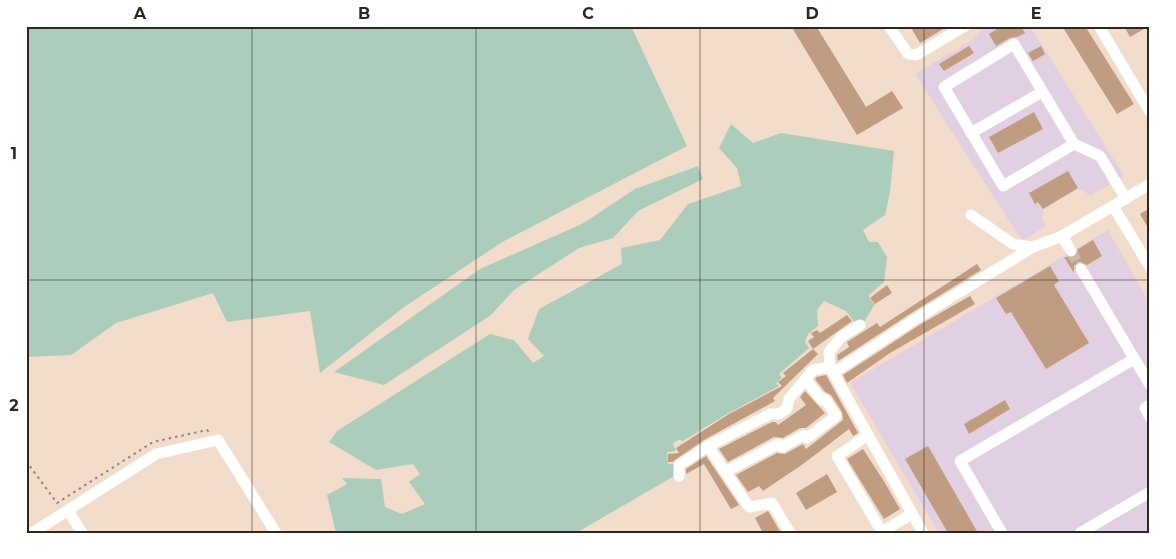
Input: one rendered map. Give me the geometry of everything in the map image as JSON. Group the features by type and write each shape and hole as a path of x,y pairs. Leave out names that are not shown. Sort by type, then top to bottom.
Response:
{"street":[{"path":"889,26 908,54 916,55 965,26"},
{"path":"1099,26 1150,112"},
{"path":"1074,144 1003,186 944,87 1014,44 1074,144 1100,156 1126,199"},
{"path":"971,133 1042,92"},
{"path":"679,476 679,465 708,446 770,414 778,414 787,408 789,399 813,370 831,370 1033,247 1062,236 1150,184"},
{"path":"1113,206 1150,267"},
{"path":"971,216 1012,244 1033,247"},
{"path":"1062,236 1071,251"},
{"path":"1081,269 1150,385"},
{"path":"860,325 841,337 829,352 831,370 923,533"},
{"path":"1002,533 960,461 1134,359"},
{"path":"726,472 778,444 782,447 804,435 807,438 836,416 825,399 822,400 805,379"},
{"path":"1150,405 1145,408 1150,417"},
{"path":"868,436 837,456 881,532 912,514"},
{"path":"32,533 156,454 218,440 276,533"},
{"path":"708,446 749,507 772,503 790,533"},
{"path":"1080,533 1150,492"},
{"path":"68,510 82,533"}],"path":[{"path":"26,461 57,503 153,442 207,430 218,440"}],"shaded area":[{"path":"985,26 1030,26 1124,176 1091,195 1078,189 1043,209 1042,219 1046,226 1022,241 915,74 969,42"},
{"path":"1108,230 1150,304 1150,533 939,533 850,383"}],"green space":[{"path":"26,26 631,26 687,146 504,241 404,307 320,373 310,311 227,322 213,293 116,323 71,355 26,357"},
{"path":"731,124 753,143 781,133 894,151 890,192 885,215 863,230 869,242 878,242 887,257 884,282 869,295 875,304 864,322 855,323 846,311 824,301 817,310 818,326 808,334 805,342 809,348 779,374 782,377 776,383 779,386 727,414 683,441 679,440 673,443 676,451 667,452 668,464 676,464 676,475 576,533 336,533 327,495 347,484 342,478 381,479 385,507 402,514 425,504 409,482 420,474 413,464 376,470 329,442 337,431 490,334 514,340 533,363 544,356 528,339 539,309 622,264 621,248 660,240 688,204 741,186 737,168 719,148"},
{"path":"698,166 703,179 638,211 613,238 579,248 514,290 491,315 384,385 334,372 480,269 582,224 635,189"}],"building":[{"path":"791,26 816,26 866,107 892,91 903,108 857,135"},
{"path":"910,26 948,26 920,43"},
{"path":"1002,26 1021,26 1025,33 1010,38 996,46 989,34"},
{"path":"1062,26 1085,26 1134,104 1117,114"},
{"path":"1124,26 1149,26 1130,37"},
{"path":"969,46 974,53 944,71 939,64"},
{"path":"1041,46 1045,54 1033,61 1028,53"},
{"path":"1034,112 1043,129 998,153 989,137"},
{"path":"1068,171 1078,188 1043,209 1038,202 1035,204 1029,193"},
{"path":"1150,208 1150,231 1140,214"},
{"path":"1093,240 1102,256 1087,265 1078,262 1074,266 1074,273 1064,257 1074,258 1078,254 1078,249"},
{"path":"977,264 981,270 838,361 837,355 849,347 847,342 877,323 880,327"},
{"path":"1050,266 1059,281 1054,285 1089,343 1046,369 1011,312 1006,314 996,298"},
{"path":"887,285 892,293 875,304 870,298"},
{"path":"970,296 975,304 890,353 847,383 843,375 921,324"},
{"path":"847,315 852,321 813,349 808,341 814,337 811,333 817,330 820,333"},
{"path":"813,349 818,354 773,398 775,401 704,440 672,462 668,462 668,454 679,453 676,448 729,414 782,386 778,382 786,376 783,373"},
{"path":"826,375 858,433 853,436 849,429 763,491 759,486 748,492 736,475 777,453 785,454 803,444 806,449 843,420 842,412 831,395 825,392 815,379"},
{"path":"805,391 825,413 806,428 800,428 783,438 774,437 728,462 719,449 772,422 776,422 778,425 806,405 800,397"},
{"path":"1005,400 1010,409 969,434 964,424"},
{"path":"928,446 978,533 948,533 905,459"},
{"path":"863,449 900,509 884,519 847,459"},
{"path":"706,456 739,505 731,509 704,464 686,474 686,469"},
{"path":"827,474 837,492 806,510 796,493"},
{"path":"768,511 781,533 763,533 755,518"}],"tunnel":[{"path":"1071,251 1081,269"}]}
